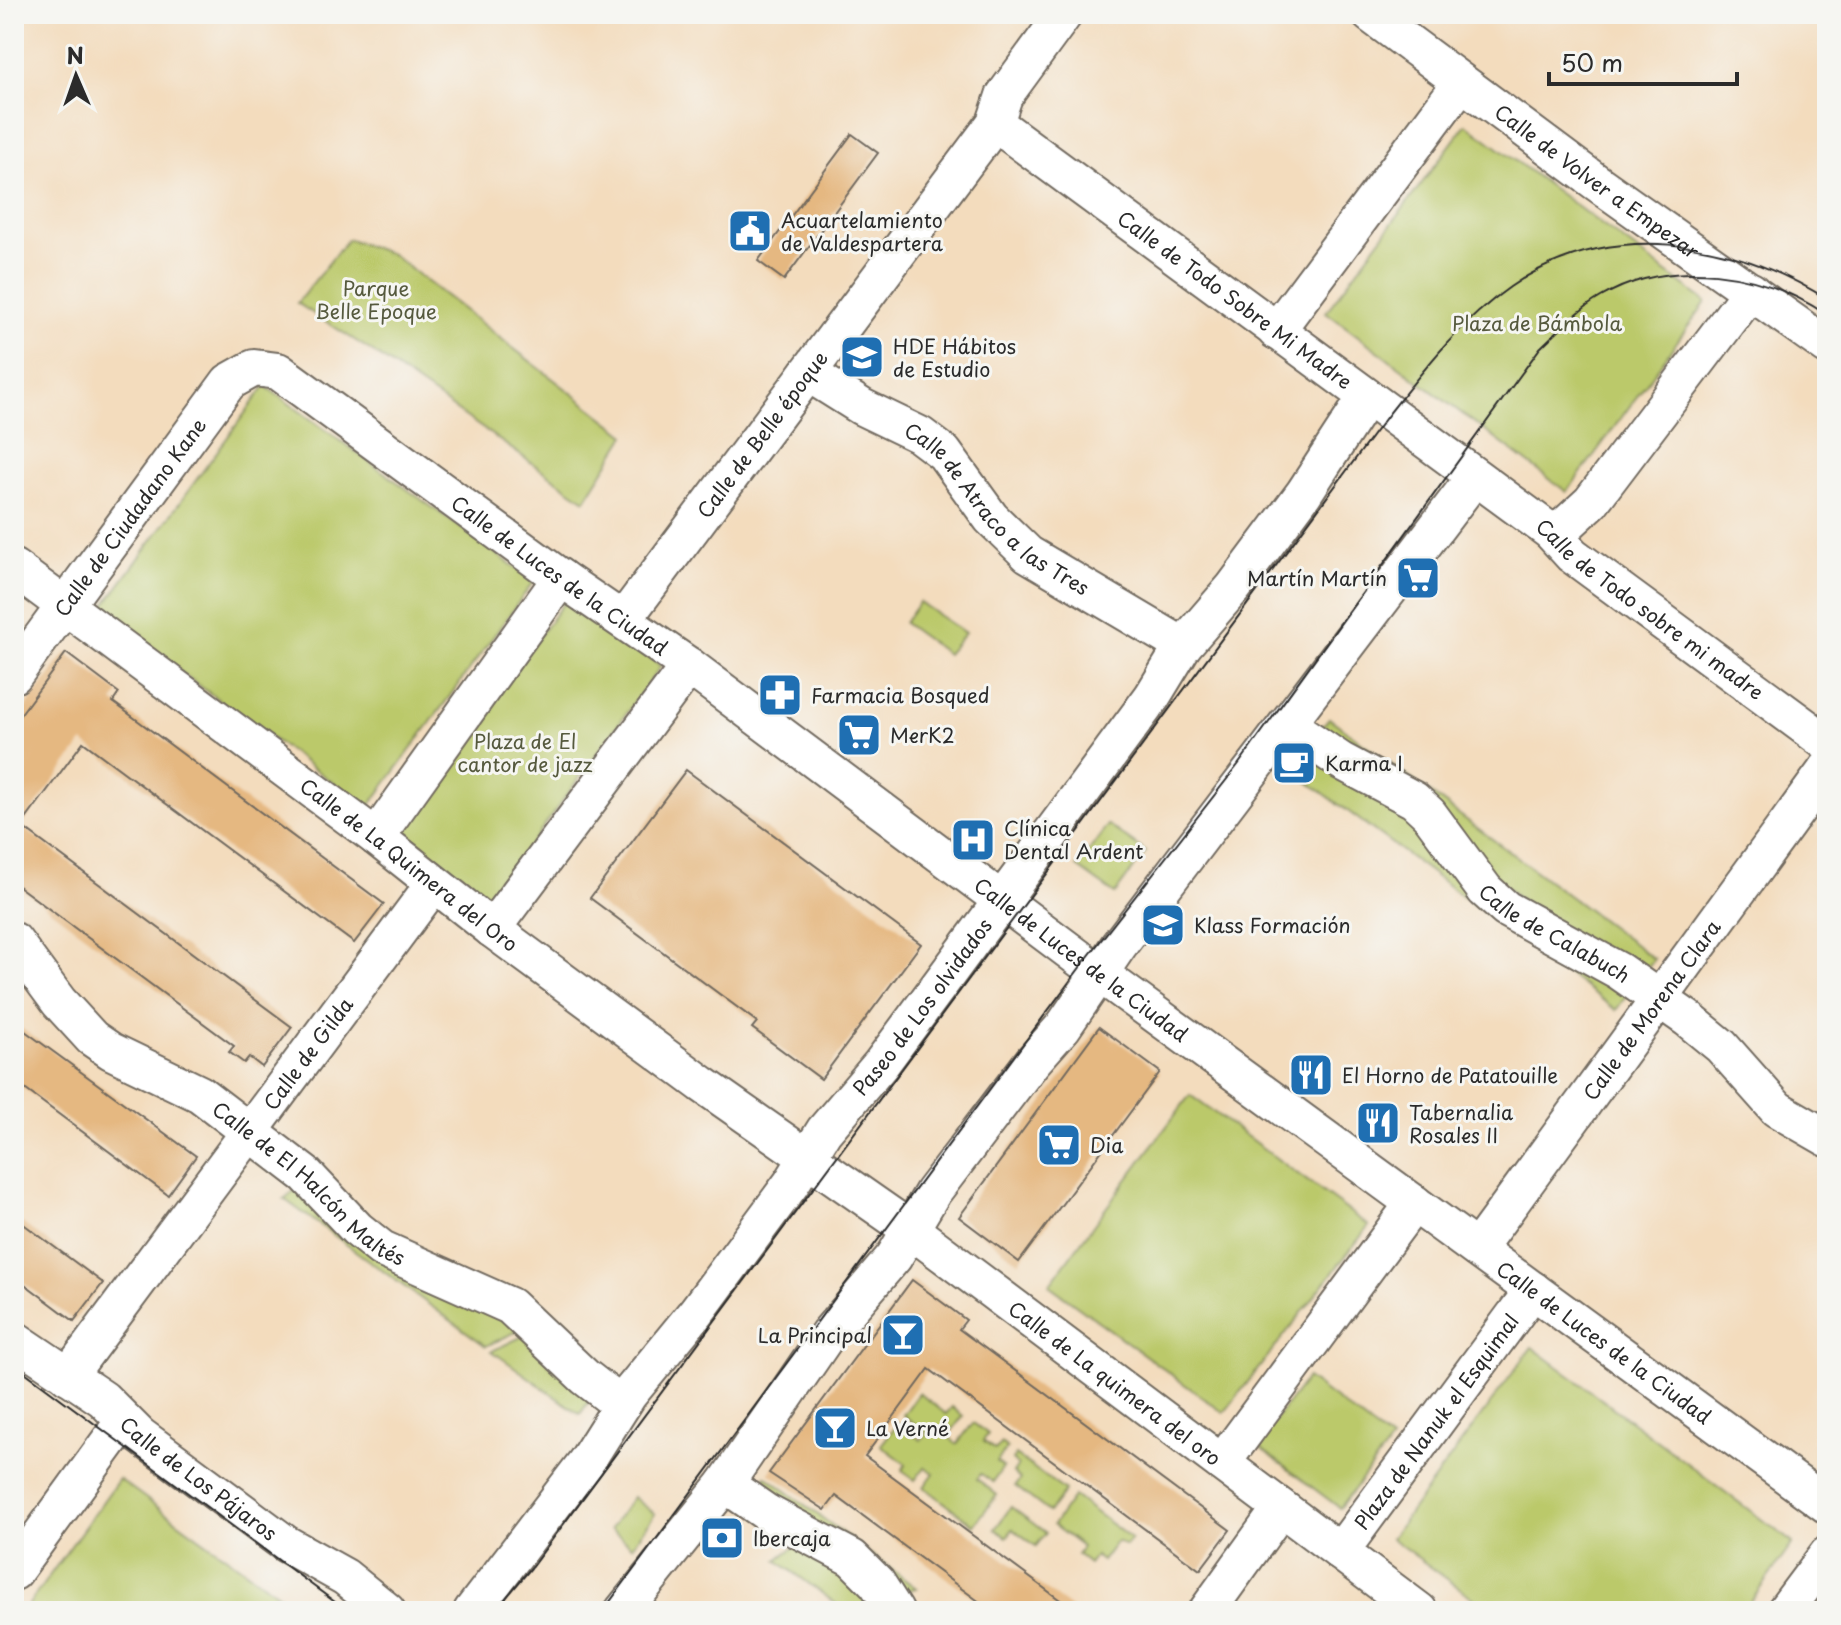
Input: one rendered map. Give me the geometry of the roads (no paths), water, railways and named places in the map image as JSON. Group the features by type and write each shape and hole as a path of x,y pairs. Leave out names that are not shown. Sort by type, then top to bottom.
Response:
{"street":[{"name":"Calle de Belle époque","path":"623,620 995,123 1004,96 1064,14"},
{"name":"Calle de Volver a Empezar","path":"1370,14 1827,346"},
{"path":"1276,331 1461,83"},
{"name":"Calle de Todo Sobre Mi Madre","path":"995,123 1474,478"},
{"path":"1551,532 1565,526 1591,502 1751,291"},
{"name":"Calle de Luces de la Ciudad","path":"254,368 272,369 286,375 561,578 689,666 1100,974 1827,1505"},
{"name":"Calle de Ciudadano Kane","path":"14,675 222,390 234,377 254,368"},
{"name":"Calle de Atraco a las Tres","path":"808,373 862,407 920,435 944,453 991,518 1028,554 1183,646"},
{"name":"Paseo de Los olvidados","path":"472,1611 586,1462 621,1405 697,1311 807,1158 1159,688 1183,646 1234,587 1295,506 1366,398"},
{"path":"623,1611 671,1547 725,1484 828,1334 894,1257 933,1192 1063,1027 1474,478"},
{"name":"Calle de Todo sobre mi madre","path":"1474,478 1551,532 1572,555 1827,743"},
{"name":"Calle de La Quimera del Oro","path":"14,568 376,837 492,929 807,1158"},
{"path":"376,837 561,578"},
{"path":"492,929 689,666"},
{"name":"Calle de Calabuch","path":"1288,725 1341,761 1414,800 1485,890 1506,909 1619,971 1659,999 1721,1046 1777,1109 1827,1138"},
{"name":"Calle de Morena Clara","path":"1477,1249 1827,769"},
{"name":"Calle de Gilda","path":"68,1376 433,885"},
{"name":"Calle de El Halcón Maltés","path":"14,941 59,1002 92,1038 111,1051 200,1094 306,1175 357,1229 382,1249 510,1306 585,1377 621,1405"},
{"name":"Calle de La quimera del oro","path":"807,1158 911,1230 1419,1611"},
{"path":"1222,1463 1414,1203"},
{"name":"Plaza de Nanuk el Esquimal","path":"1340,1552 1533,1290"},
{"name":"Calle de Los Pájaros","path":"14,1339 103,1399 149,1443 286,1544 345,1577 387,1611"},
{"path":"14,1572 124,1421"},
{"path":"725,1484 778,1520 852,1558 877,1583 895,1611"},
{"path":"1207,1611 1281,1508"},
{"path":"1785,1611 1827,1555"}],"tram line":[{"path":"487,1611 505,1599 531,1568 1388,415 1430,363 1475,315 1510,287 1548,265 1588,251 1628,245 1669,245 1710,251 1790,278 1827,299"},
{"path":"603,1611 1084,962 1238,765 1540,348 1601,297 1628,284 1656,276 1686,273 1746,279 1802,300 1827,315"},
{"path":"14,1364 347,1611"}],"place":[{"name":"Acuartelamiento de Valdespartera","path":"750,231"},
{"name":"HDE Hábitos de Estudio","path":"862,357"},
{"name":"Martín Martín","path":"1418,578"},
{"name":"Farmacia Bosqued","path":"780,695"},
{"name":"MerK2","path":"859,735"},
{"name":"Karma I","path":"1294,763"},
{"name":"Clínica Dental Ardent","path":"973,840"},
{"name":"Klass Formación","path":"1163,925"},
{"name":"El Horno de Patatouille","path":"1311,1075"},
{"name":"Tabernalia Rosales II","path":"1378,1123"},
{"name":"Dia","path":"1059,1145"},
{"name":"La Principal","path":"903,1335"},
{"name":"La Verné","path":"835,1428"},
{"name":"Ibercaja","path":"722,1538"}],"park label":[{"name":"Parque Belle Epoque","path":"376,300"},
{"name":"Plaza de Bámbola","path":"1537,323"},
{"name":"Plaza de El cantor de jazz","path":"525,752"}]}
